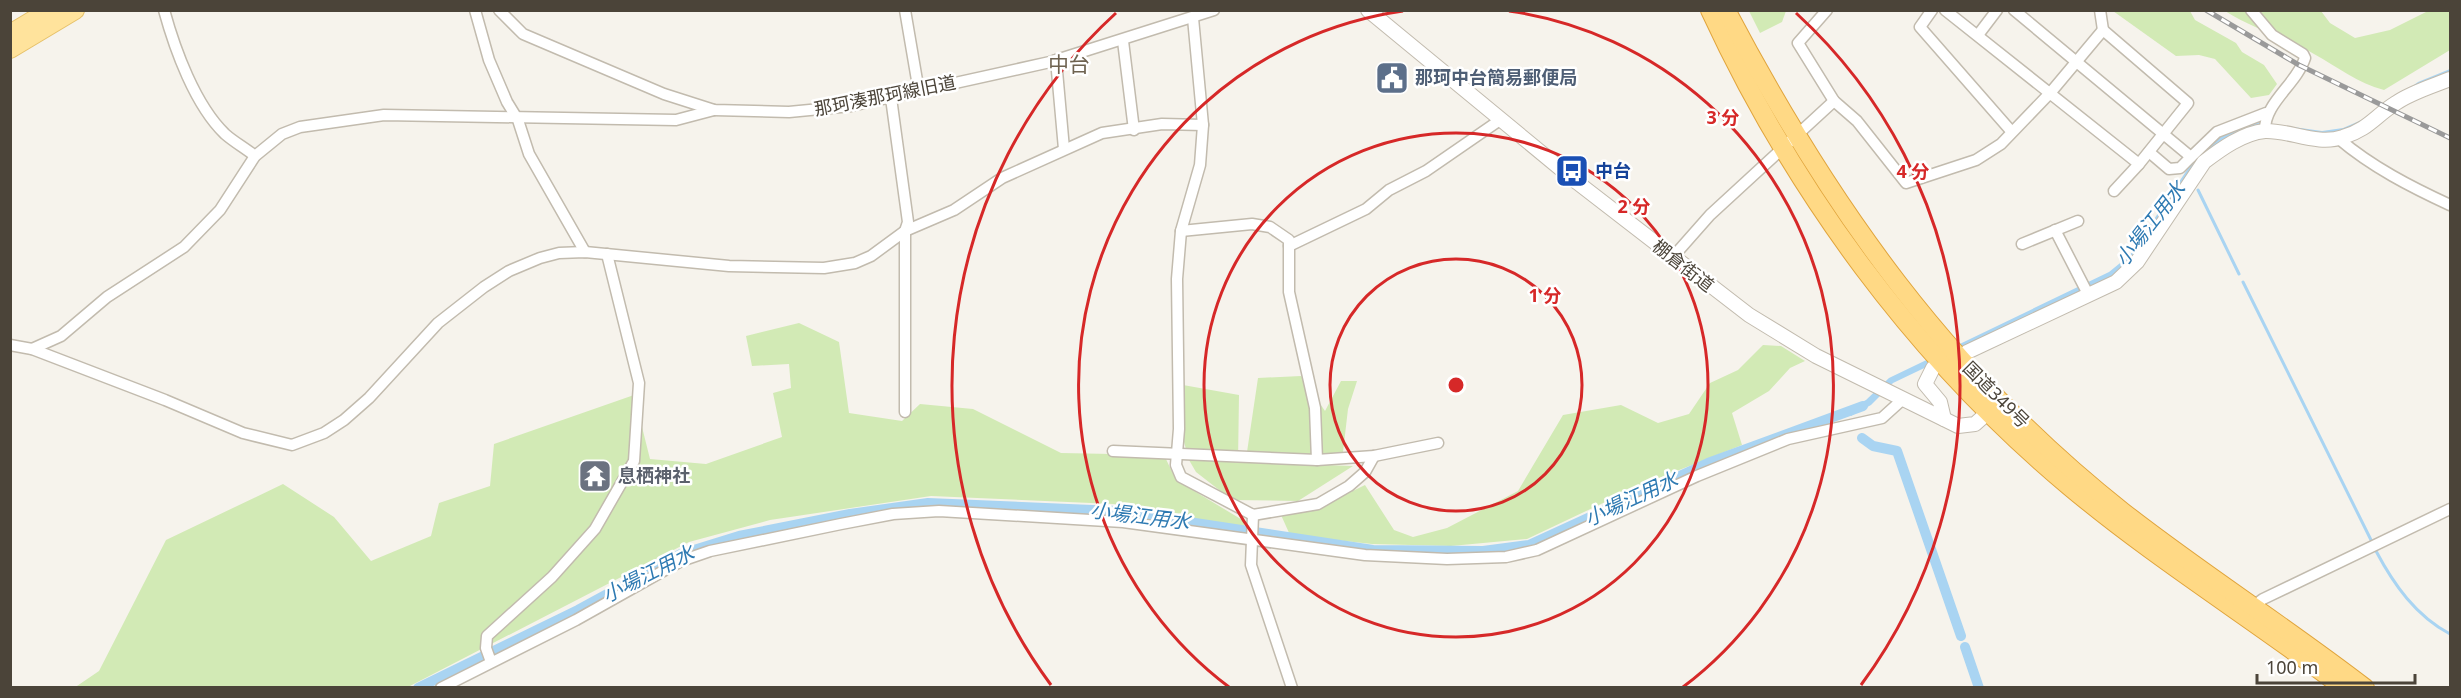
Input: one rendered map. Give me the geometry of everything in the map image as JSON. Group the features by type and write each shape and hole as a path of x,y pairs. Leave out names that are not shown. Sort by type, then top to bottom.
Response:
{"highway":[{"name":"国道349号","path":"1710,10 1782,148 1837,233 1885,295 1994,407 2047,467 2115,523 2365,687"},
{"name":"国道349号","path":"1726,10 1795,136 1863,240 1994,407"},
{"name":"国道349号","path":"2249,610 2344,687"}],"main road":[{"path":"10,34 50,10"},
{"path":"10,49 75,10"}],"street":[{"path":"164,10 173,41 193,87 225,133 255,156"},
{"path":"475,10 489,60 507,102 518,120 530,154 585,252"},
{"name":"那珂湊那珂線旧道","path":"499,10 523,34 621,78 714,110 814,111 920,92 1056,60 1123,41 1214,10"},
{"path":"905,10 920,92"},
{"name":"棚倉街道","path":"1368,10 1672,258 1769,328 1816,356 1944,419 1966,427 1975,424 1994,407"},
{"path":"1827,10 1798,43 1834,100 1857,121 1906,183 1976,160 2001,144 2011,131 2051,92 2103,30"},
{"path":"1932,10 1920,27 2011,131"},
{"path":"1945,10 2139,164"},
{"path":"1978,35 1997,10"},
{"path":"2014,10 2191,157"},
{"path":"2100,10 2103,30 2188,104 2114,191"},
{"path":"2149,152 2169,169 2180,168 2217,132 2266,113 2297,74 2305,58 2303,54 2272,35 2252,10"},
{"path":"1193,18 1203,125 1200,165 1181,231 1177,279 1176,465 1181,477 1252,529"},
{"path":"1123,41 1134,130"},
{"path":"1056,60 1064,148"},
{"path":"1967,352 2086,290 2116,282 2137,262 2204,162 2239,139 2265,131 2314,139 2339,139 2371,125 2403,99 2451,79"},
{"path":"891,98 908,222 904,231 905,412"},
{"path":"1672,258 1710,215 1834,100"},
{"path":"32,349 61,336 107,297 184,247 220,210 255,156 282,134 300,127 344,119 395,116 518,120 676,120 714,110"},
{"path":"2265,131 2266,113"},
{"path":"1288,246 1366,209 1389,190 1426,171 1500,120"},
{"path":"10,345 32,349 173,403 243,433 292,445 324,434 344,420 369,398 438,323 484,287 509,271 540,258 559,253 585,252 729,266 824,268 855,263 871,256 904,231 954,210 1002,178 1064,148 1102,133 1162,124 1203,125"},
{"path":"2339,139 2360,156 2417,189 2451,205"},
{"path":"2022,244 2078,221"},
{"path":"1181,231 1261,225 1270,227 1289,240 1289,292 1315,408 1317,460"},
{"path":"2055,230 2086,290"},
{"path":"489,655 487,636 552,577 595,530 634,461 639,383 607,254"},
{"path":"1933,368 1925,384 1940,402 1944,419"},
{"path":"441,687 489,655 576,620 657,573 691,557 710,551 893,514 939,511 1252,529 1365,555 1446,560 1506,557 1537,550 1697,476 1788,439 1882,418 1903,399"},
{"path":"1113,451 1317,460 1374,456 1438,443"},
{"path":"1252,529 1318,504 1349,486 1365,472 1374,456"},
{"path":"2249,610 2451,509"},
{"path":"1252,529 1251,565 1292,687"}],"green space":[{"path":"1749,11 1786,11 1782,22 1760,33"},
{"path":"2113,11 2190,11 2195,20 2236,43 2242,52 2264,65 2277,84 2269,95 2251,98 2215,59 2199,55 2176,56"},
{"path":"2225,11 2321,11 2330,23 2355,38 2390,30 2428,11 2450,11 2450,50 2384,90 2356,79 2303,48"},
{"path":"799,323 839,342 849,413 902,421 920,404 973,409 1061,453 1164,455 1176,480 1244,521 1244,528 1114,504 931,496 770,520 689,542 408,687 74,688 99,671 166,540 283,484 334,517 371,561 431,536 439,503 490,486 494,444 634,395 650,459 706,464 782,437 773,393 791,388 789,364 752,366 746,336"},
{"path":"1763,345 1781,346 1805,361 1790,368 1769,391 1732,413 1742,445 1639,486 1527,539 1451,546 1372,544 1290,535 1281,515 1320,507 1365,485 1394,530 1413,537 1447,528 1518,491 1563,415 1621,405 1658,423 1689,414 1710,383 1738,370"},
{"path":"1301,376 1325,411 1341,381 1357,381 1348,409 1343,452 1307,457 1247,452 1258,378"},
{"path":"1183,385 1239,395 1238,462 1353,466 1298,501 1232,500 1196,472 1189,460 1184,442"}],"water":[{"path":"2450,69 2450,75 2343,133 2321,137 2270,129 2272,124 2322,131 2343,128 2371,116 2418,82"},
{"path":"2197,155 2201,158 2135,258 2112,278 1893,383 1871,405 1851,416 1849,409 1866,400 1889,378 2109,272 2130,255"}],"waterway":[{"name":"小場江用水","path":"2208,146 2232,130 2261,124"},
{"path":"2198,190 2239,274"},
{"path":"2243,282 2372,542"},
{"name":"小場江用水","path":"418,688 578,610 681,554 739,536 850,514 928,503 1116,511 1373,550 1483,551 1529,545 1708,463 1863,406"},
{"path":"1862,438 1873,446 1897,451 1961,636"},
{"path":"2376,551 2390,576 2416,609 2450,634"},
{"path":"1965,647 1979,688"}],"railway":[{"path":"2206,10 2299,65 2450,138"}],"place":[{"name":"那珂中台簡易郵便局","path":"1392,78"},
{"name":"中台","path":"1572,171"},
{"name":"息栖神社","path":"595,476"}],"district":[{"name":"中台","path":"1069,65"}]}
